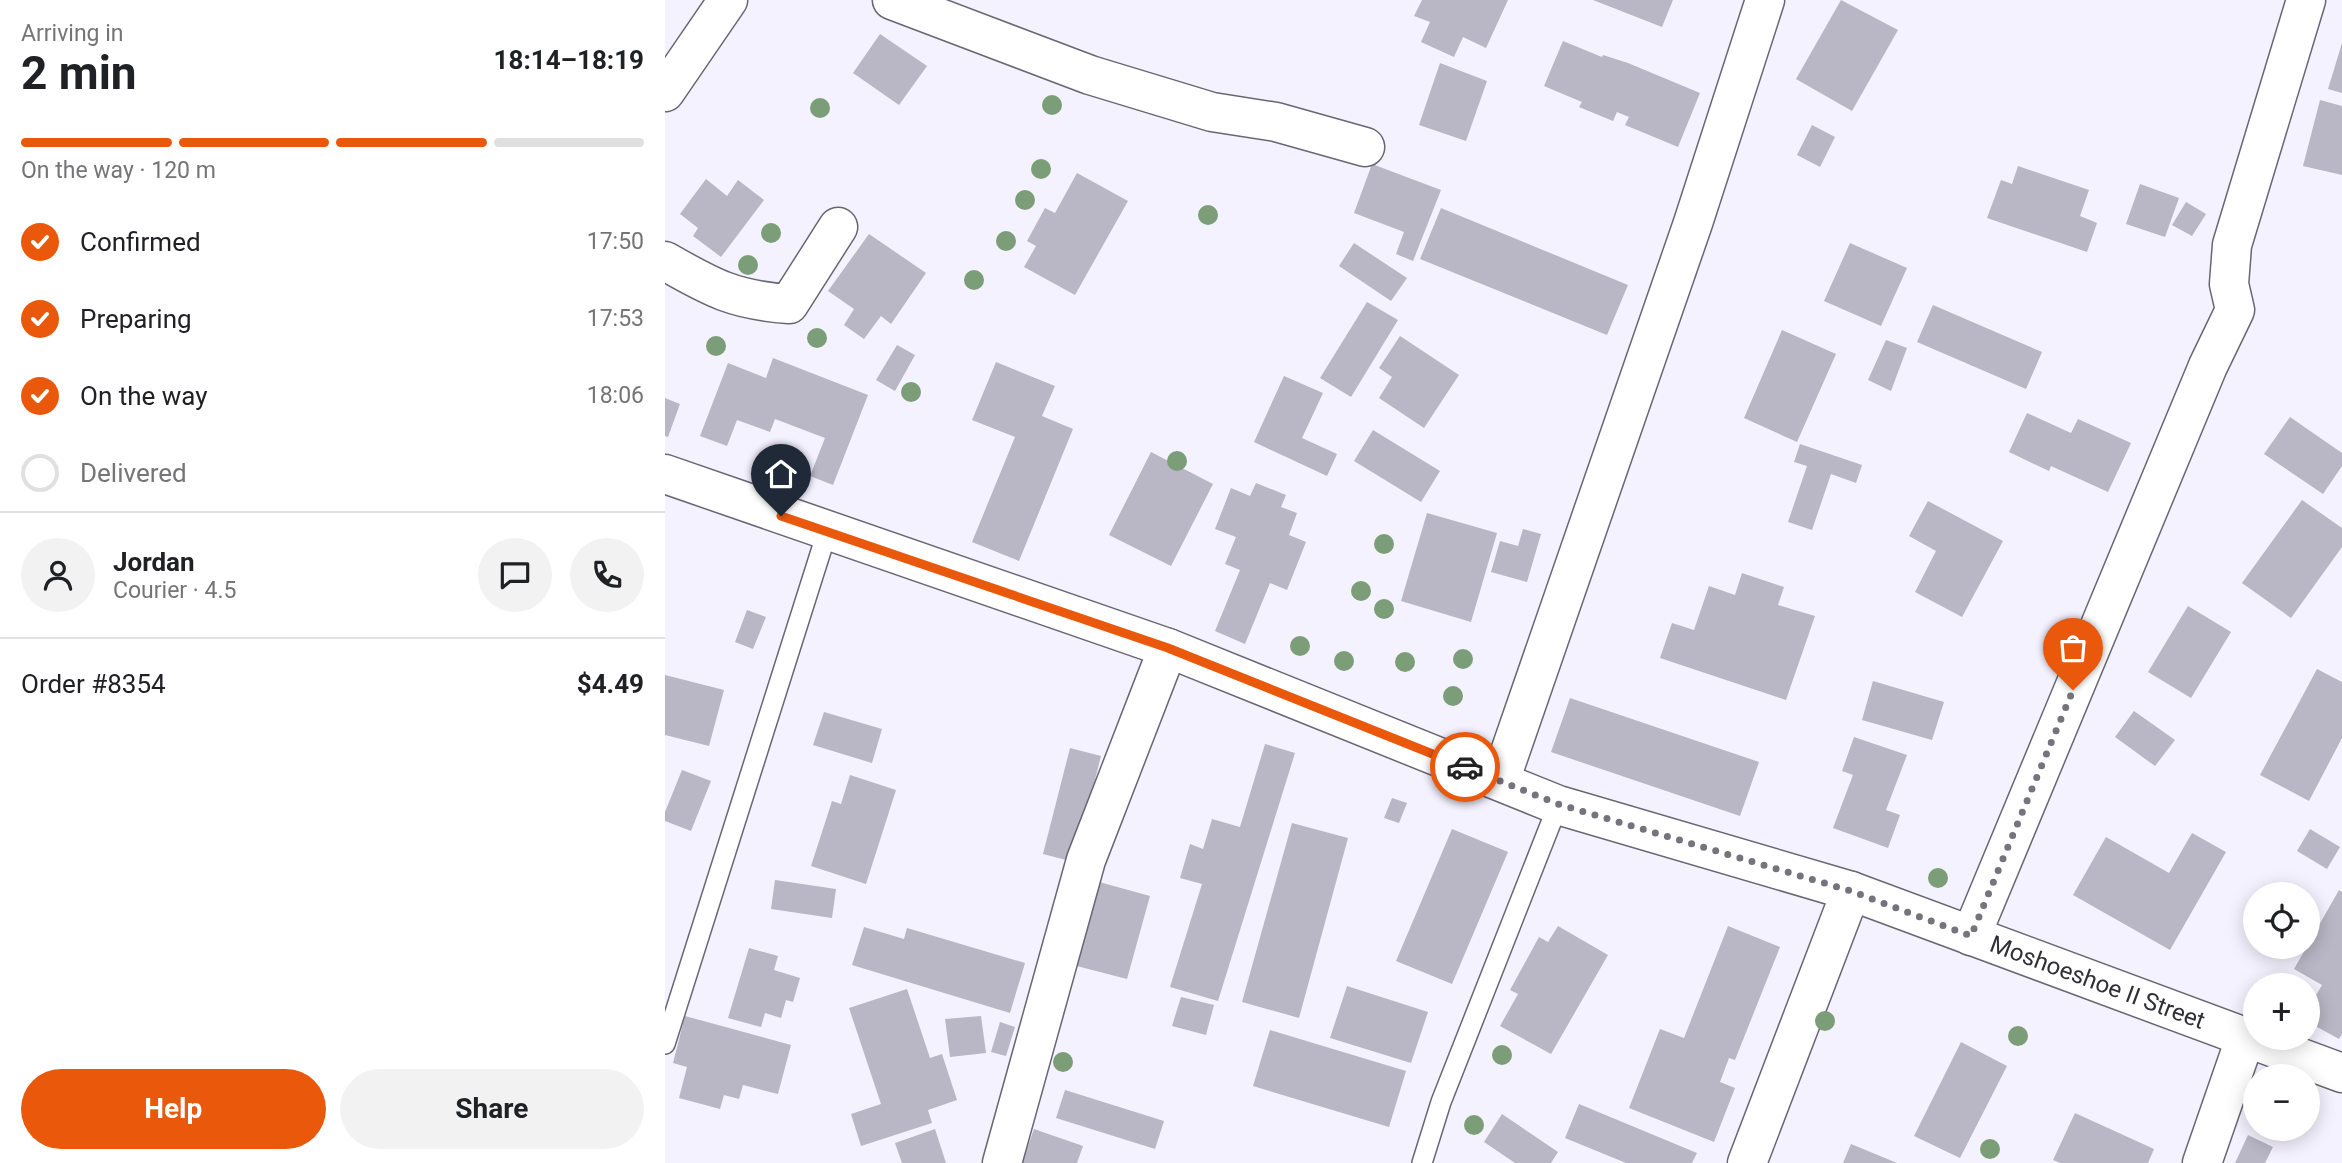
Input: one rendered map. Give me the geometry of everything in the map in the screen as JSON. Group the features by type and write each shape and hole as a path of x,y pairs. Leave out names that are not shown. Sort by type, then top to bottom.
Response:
{"street":[{"path":"665,92 728,0"},
{"path":"891,0 1102,78 1212,112 1276,122 1365,147"},
{"path":"1500,781 1693,223 1765,0"},
{"path":"1971,936 2208,366 2235,310 2228,284 2232,245 2307,0"},
{"path":"665,261 715,290 748,301 789,304 838,227"},
{"name":"Moshoeshoe II Street","path":"665,474 827,533 1168,648 1558,804 1851,891 2243,1035"},
{"path":"1002,1163 1086,860 1168,648"},
{"path":"1747,1163 1851,891"},
{"path":"2202,1163 2243,1045"},
{"name":"Moshoeshoe II Street","path":"2282,1050 2342,1073"}],"lane":[{"path":"665,1044 827,533"},
{"path":"1422,1163 1441,1102 1558,804"}],"building":[{"path":"1422,0 1508,0 1486,48 1463,37 1454,57 1421,42 1430,22 1414,16"},
{"path":"1593,0 1673,0 1662,27"},
{"path":"1841,0 1898,30 1852,111 1796,79"},
{"path":"880,34 927,66 899,105 853,73"},
{"path":"1563,41 1602,57 1603,55 1628,63 1700,93 1678,147 1625,125 1629,117 1617,112 1613,121 1579,107 1582,102 1544,86"},
{"path":"2342,43 2342,93 2328,89"},
{"path":"1440,63 1487,81 1466,141 1419,125"},
{"path":"2320,100 2342,106 2342,175 2303,166"},
{"path":"1812,125 1835,137 1820,167 1797,155"},
{"path":"1372,164 1441,190 1413,261 1396,254 1404,232 1354,213"},
{"path":"2018,166 2089,190 2080,216 2097,223 2087,252 1987,218 2001,180 2012,184"},
{"path":"1077,173 1128,201 1075,295 1024,267 1036,246 1027,241 1045,208 1055,213"},
{"path":"706,179 727,196 738,180 764,200 721,257 693,236 698,228 680,214"},
{"path":"2140,184 2179,198 2165,237 2126,224"},
{"path":"2186,202 2206,214 2192,236 2172,225"},
{"path":"1441,208 1628,285 1607,335 1420,259"},
{"path":"869,234 926,273 891,324 881,316 864,339 844,325 854,309 828,291"},
{"path":"1354,243 1407,278 1391,301 1339,266"},
{"path":"1850,243 1907,268 1881,326 1824,301"},
{"path":"1367,302 1398,320 1351,397 1320,378"},
{"path":"1933,305 2042,352 2026,389 1917,342"},
{"path":"1782,330 1836,354 1797,442 1744,418"},
{"path":"1400,336 1459,375 1424,428 1379,398 1392,377 1379,368"},
{"path":"1886,340 1907,348 1891,391 1868,380"},
{"path":"897,345 915,355 895,391 876,380"},
{"path":"773,358 868,395 833,485 810,476 825,438 775,419 770,432 737,420 727,446 700,436 728,363 766,378"},
{"path":"996,362 1055,386 1042,416 1073,429 1019,561 972,542 1015,437 972,420"},
{"path":"1284,376 1323,393 1302,438 1337,454 1327,476 1254,442"},
{"path":"665,398 680,404 668,437 665,436"},
{"path":"2027,413 2071,433 2078,419 2131,443 2108,492 2051,466 2049,471 2009,452"},
{"path":"2290,417 2342,453 2342,466 2323,494 2264,454"},
{"path":"1373,430 1440,471 1421,502 1354,461"},
{"path":"1800,444 1862,465 1856,483 1831,474 1812,530 1788,522 1807,466 1794,462"},
{"path":"1151,452 1213,484 1171,566 1109,535"},
{"path":"1256,483 1286,495 1281,507 1297,513 1289,535 1306,542 1287,590 1270,583 1245,644 1215,631 1240,570 1225,564 1236,537 1215,529 1231,488 1250,496"},
{"path":"2302,500 2342,528 2342,547 2291,618 2242,583"},
{"path":"1928,501 2003,541 1962,617 1915,592 1936,551 1909,536"},
{"path":"1427,513 1497,533 1471,622 1401,601"},
{"path":"1523,529 1541,534 1527,582 1491,572 1500,541 1518,546"},
{"path":"1742,573 1784,587 1778,605 1815,616 1786,700 1660,658 1672,623 1694,630 1709,586 1735,595"},
{"path":"2188,606 2231,632 2191,698 2148,672"},
{"path":"747,610 766,617 753,649 735,642"},
{"path":"2317,669 2342,682 2342,738 2309,801 2260,775"},
{"path":"665,675 724,690 709,746 665,735"},
{"path":"1873,681 1944,702 1932,740 1862,720"},
{"path":"1570,698 1759,762 1740,816 1551,752"},
{"path":"2134,711 2175,740 2155,766 2115,737"},
{"path":"824,712 882,729 872,763 813,745"},
{"path":"1854,737 1907,755 1886,810 1900,815 1888,848 1833,828 1853,775 1842,771"},
{"path":"1265,744 1295,753 1218,1001 1170,987 1202,884 1180,878 1190,844 1203,849 1212,819 1240,827"},
{"path":"1070,748 1101,756 1074,862 1043,854"},
{"path":"682,770 711,781 691,831 665,821 665,812"},
{"path":"850,775 896,790 866,884 811,866 832,801 841,804"},
{"path":"1392,798 1407,803 1399,823 1384,818"},
{"path":"1292,823 1348,838 1299,1018 1242,1002"},
{"path":"1452,829 1508,852 1452,984 1396,961"},
{"path":"2310,829 2340,847 2327,869 2297,851"},
{"path":"2192,833 2226,852 2170,950 2073,895 2106,837 2169,873"},
{"path":"775,880 836,889 832,918 771,909"},
{"path":"1092,880 1150,896 1127,979 1069,964"},
{"path":"2339,890 2342,892 2342,1034 2339,1039 2320,1029 2320,973 2301,973 2294,969 2300,959 2320,959 2320,923"},
{"path":"1558,926 1608,955 1551,1054 1500,1026 1518,994 1510,990 1539,937 1548,942"},
{"path":"1728,926 1780,947 1735,1060 1729,1058 1720,1082 1735,1088 1714,1142 1629,1108 1660,1029 1684,1038"},
{"path":"864,927 904,939 907,928 1025,963 1010,1013 852,965"},
{"path":"749,948 778,956 774,970 800,978 793,1002 786,1000 781,1018 765,1013 761,1027 728,1018"},
{"path":"1347,986 1428,1012 1411,1063 1330,1038"},
{"path":"907,989 930,1058 942,1054 957,1100 928,1110 932,1123 861,1146 851,1114 881,1104 849,1008"},
{"path":"1181,997 1214,1005 1206,1035 1172,1026"},
{"path":"685,1016 791,1045 778,1094 743,1085 739,1099 724,1095 720,1109 679,1098 687,1067 673,1063"},
{"path":"981,1016 986,1053 950,1057 945,1019"},
{"path":"1000,1022 1015,1027 1006,1056 991,1052"},
{"path":"1270,1030 1406,1071 1389,1127 1253,1086"},
{"path":"1961,1042 2007,1066 1960,1158 1914,1136"},
{"path":"1065,1090 1164,1121 1155,1149 1056,1118"},
{"path":"1579,1104 1697,1153 1692,1163 1626,1163 1565,1138"},
{"path":"2075,1113 2154,1149 2148,1163 2060,1163 2053,1160"},
{"path":"1502,1114 1558,1152 1551,1163 1515,1163 1484,1142"},
{"path":"935,1129 946,1163 902,1163 895,1143"},
{"path":"1034,1129 1083,1146 1077,1163 1022,1163"},
{"path":"2245,1141 2260,1141 2273,1147 2265,1163 2235,1163"},
{"path":"1851,1144 1897,1163 1843,1163"}],"way so far":[{"path":"1465,767 1558,804 1851,891 1971,936 2073,690"}],"route":[{"path":"781,516 1168,648 1465,767"}]}
